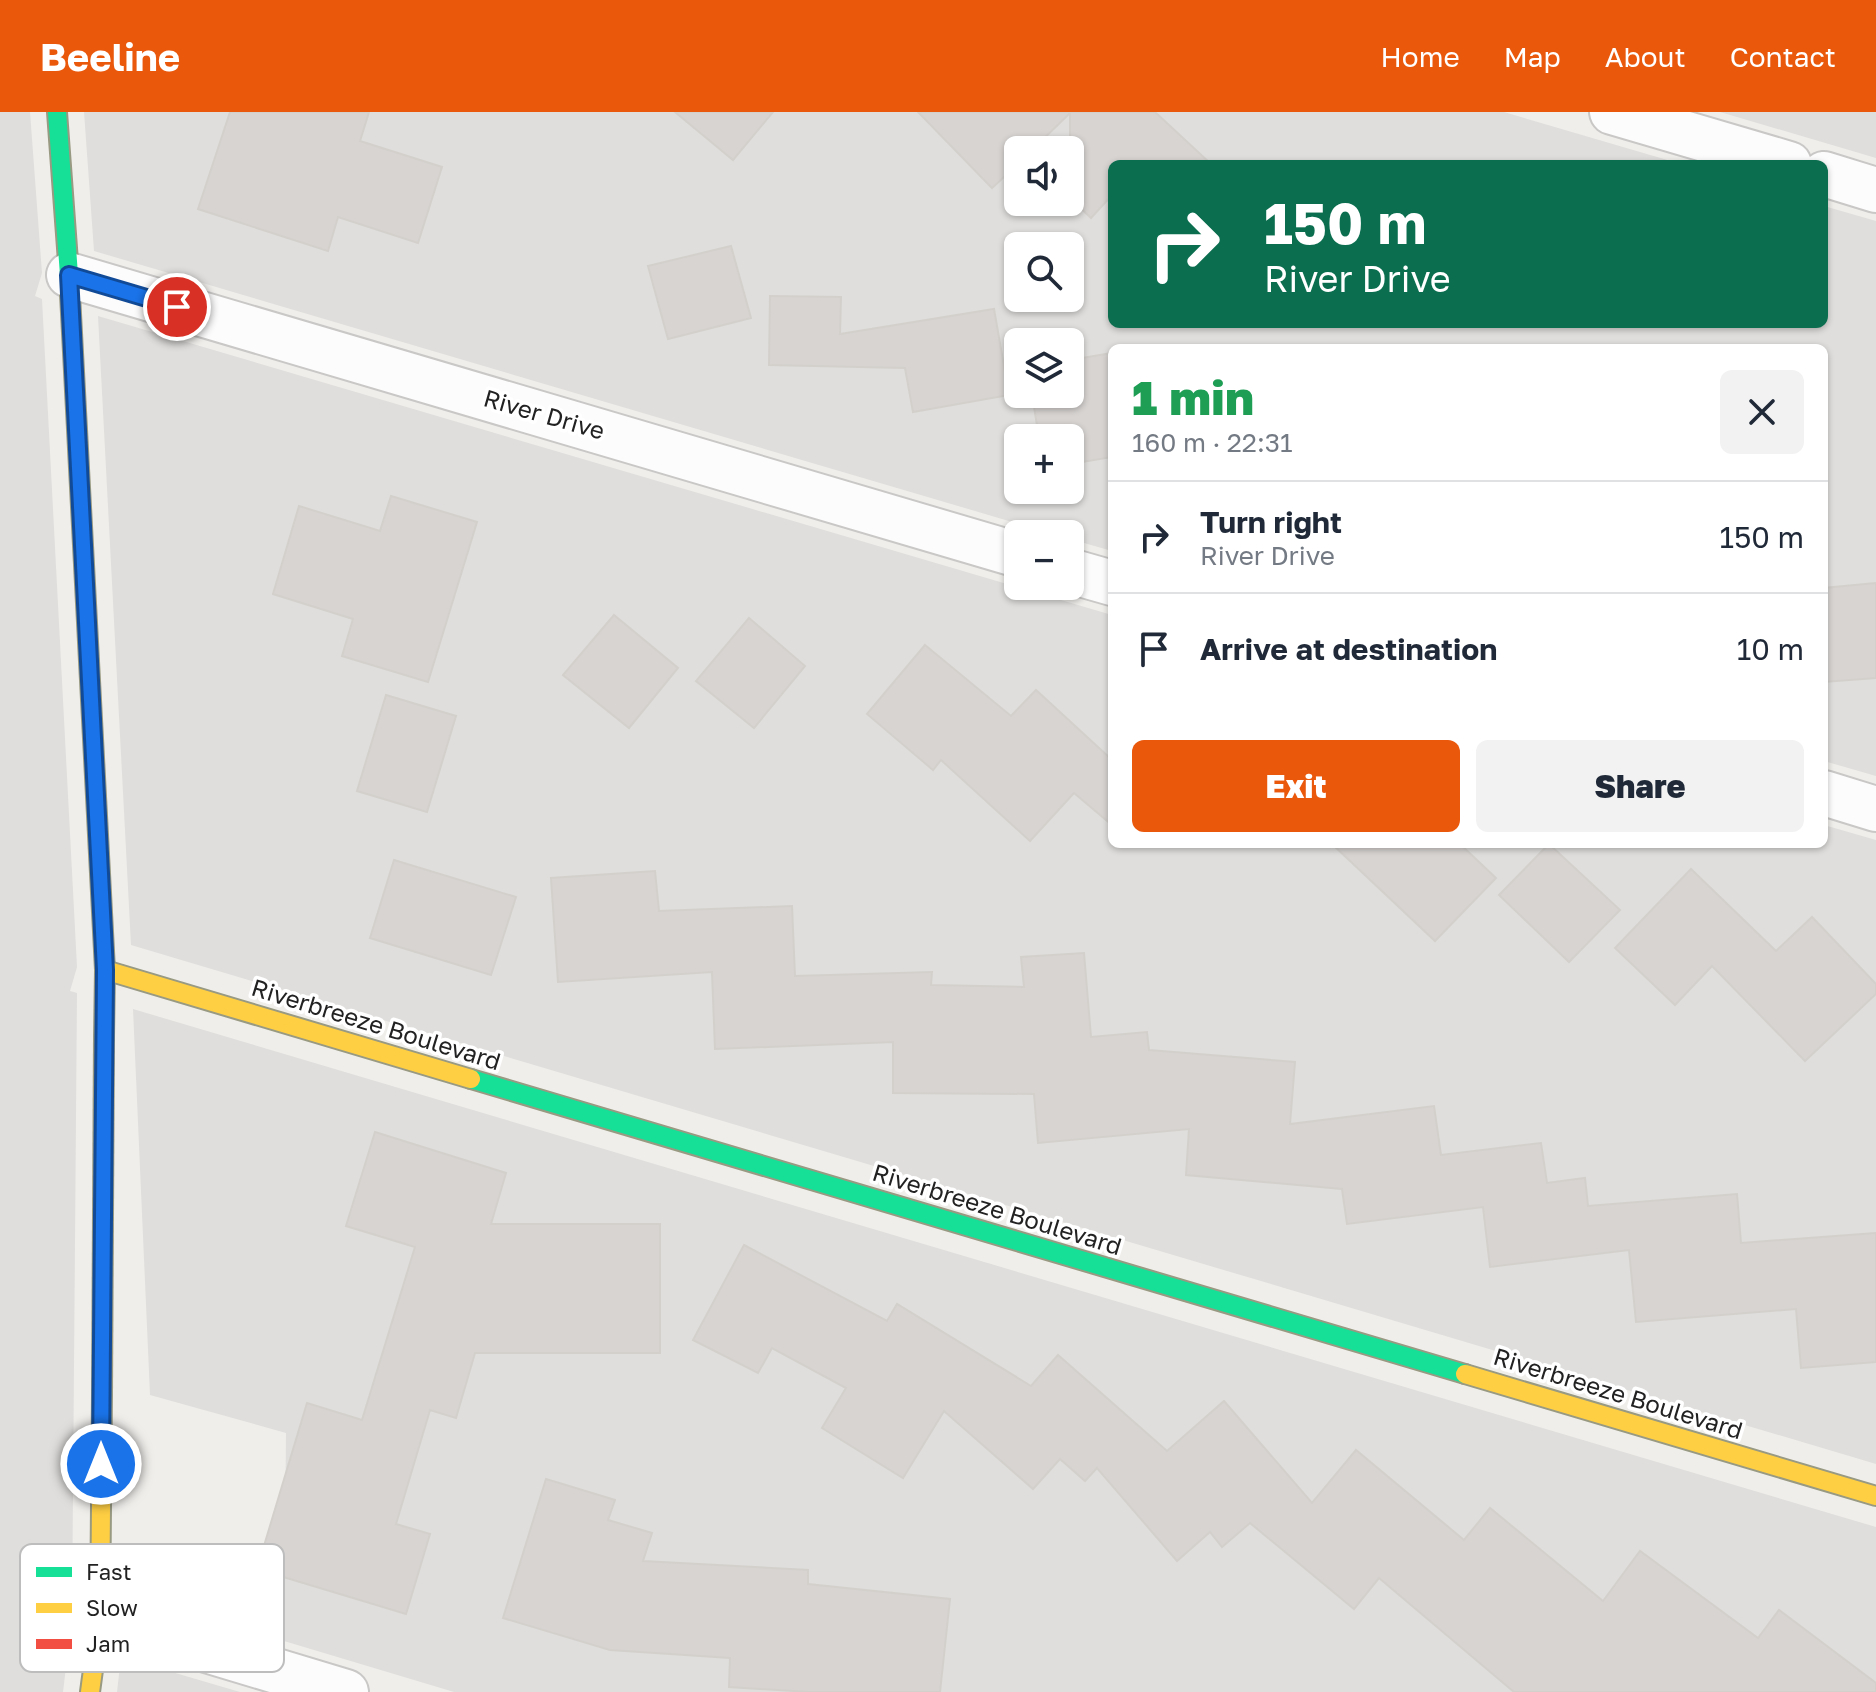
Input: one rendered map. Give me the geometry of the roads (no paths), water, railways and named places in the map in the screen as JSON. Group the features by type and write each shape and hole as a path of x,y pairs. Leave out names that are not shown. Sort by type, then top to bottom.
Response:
{"street":[{"path":"57,112 69,275 105,970 101,1544"},
{"path":"1612,112 1775,160"},
{"path":"1828,175 1876,190"},
{"name":"River Drive","path":"69,275 1004,551"},
{"path":"1084,575 1108,582"},
{"path":"1828,794 1876,809"},
{"name":"Riverbreeze Boulevard","path":"105,970 1876,1496"},
{"path":"90,1692 93,1672"},
{"path":"280,1672 346,1692"}]}
